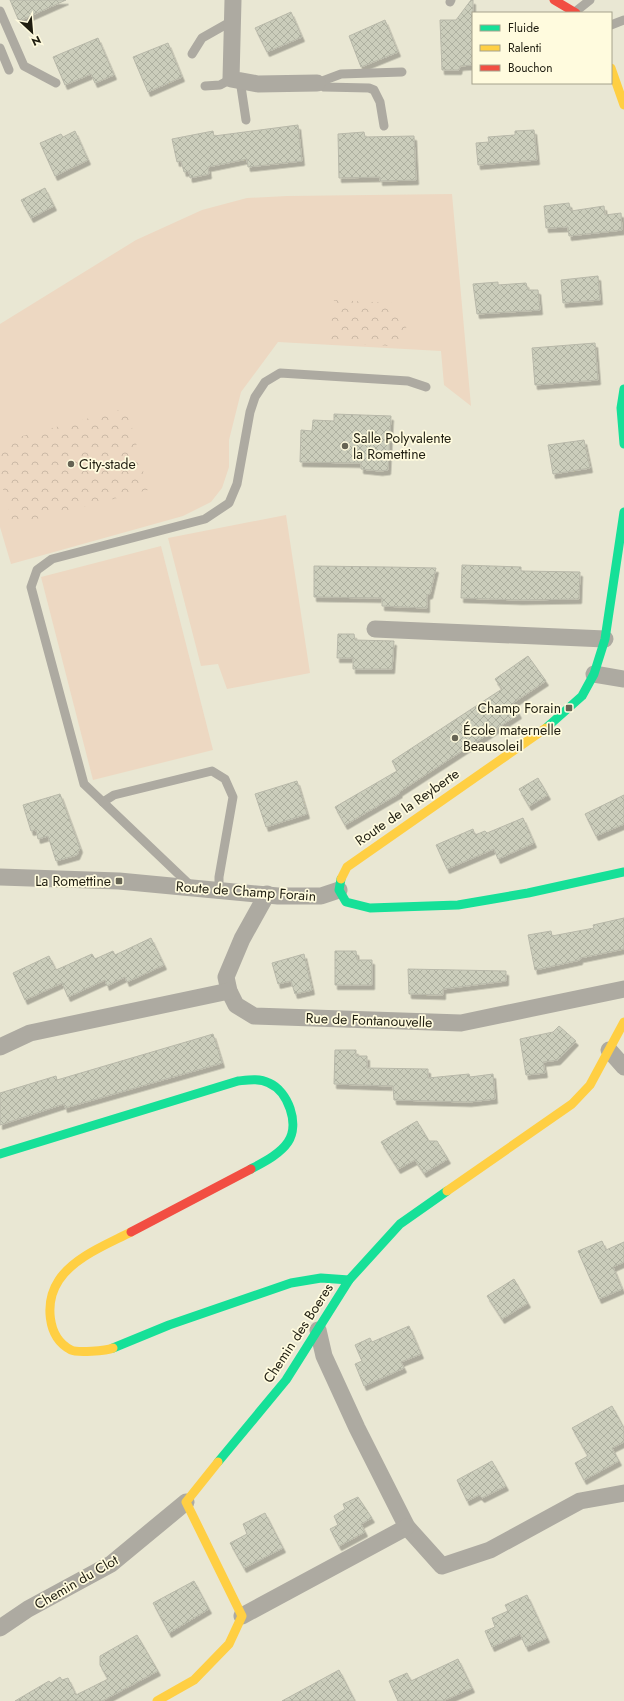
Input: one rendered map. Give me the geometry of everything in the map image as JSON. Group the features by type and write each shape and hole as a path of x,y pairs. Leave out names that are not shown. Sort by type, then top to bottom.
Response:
{"street":[{"path":"233,0 232,20 235,80 258,84 317,83"},
{"path":"554,0 575,12"},
{"path":"612,71 624,105"},
{"path":"624,389 621,408 624,444"},
{"name":"Route de la Reyberte","path":"339,890 341,876 347,867 548,726 582,696 594,674 605,639 624,512"},
{"path":"375,629 605,639"},
{"path":"594,674 624,679"},
{"path":"339,890 346,902 364,907 470,904 624,872"},
{"name":"Route de Champ Forain","path":"0,877 119,881 268,894 322,896 339,890"},
{"path":"0,1048 30,1033 229,991 226,977 242,939 268,894"},
{"name":"Rue de Fontanouvelle","path":"229,991 236,1005 254,1016 461,1023 624,989"},
{"name":"Chemin des Boeres","path":"186,1502 286,1380 349,1280 400,1224 572,1104 590,1085 624,1022"},
{"path":"609,1050 624,1067"},
{"path":"0,1154 238,1081 254,1079 272,1084 284,1098 292,1111 294,1127 289,1141 277,1153 258,1166 83,1257 63,1274 52,1290 49,1306 52,1327 60,1341 72,1351 107,1350 169,1325 291,1283 321,1278 349,1280"},
{"path":"318,1330 324,1356 357,1428 407,1527 442,1566 490,1550 580,1501 624,1493"},
{"path":"186,1502 242,1616"},
{"name":"Chemin du Clot","path":"0,1628 28,1609 111,1564 186,1502"},
{"path":"157,1701 194,1680 229,1644 242,1616 407,1527"}],"lane":[{"path":"575,12 590,0"},
{"path":"0,11 24,66 56,83"},
{"path":"192,54 202,38 232,20"},
{"path":"612,25 624,20"},
{"path":"0,48 9,70"},
{"path":"317,83 340,74 402,72"},
{"path":"205,86 235,80 246,120"},
{"path":"317,83 324,87 369,88 374,90 380,102 384,126"},
{"path":"192,887 84,784 31,587 37,570 52,559 205,519 228,503 237,484 250,412 255,397 265,382 280,373 408,381 426,387"},
{"path":"103,802 114,795 212,771 225,779 233,797 219,877 219,890"}],"green space":[{"path":"452,194 471,406 444,385 441,351 278,342 241,392 229,440 229,467 222,488 211,502 183,516 11,564 0,527 0,324 136,240 202,210 247,198 287,196"},
{"path":"334,300 393,303 407,329 407,335 402,340 391,346 329,342"},
{"path":"127,408 148,490 13,525 0,478 0,442"},
{"path":"286,515 310,673 227,689 218,664 201,666 168,538"},
{"path":"161,546 213,750 93,780 41,577"}],"building":[{"path":"10,0 66,0 19,21"},
{"path":"471,0 473,0 472,65 460,66 459,70 442,70 440,20 456,20"},
{"path":"291,12 302,37 267,52 255,28"},
{"path":"385,20 398,52 361,67 349,36"},
{"path":"98,38 114,75 95,83 91,74 65,85 53,57"},
{"path":"168,43 182,77 148,92 133,57"},
{"path":"298,125 302,161 248,167 247,159 208,167 209,174 190,178 189,171 184,172 181,161 177,162 172,139 213,131 214,136"},
{"path":"534,130 537,160 478,165 476,143 489,142 488,137 515,135 515,131"},
{"path":"75,131 88,160 55,176 40,143 61,134 63,137"},
{"path":"364,132 365,137 414,136 416,180 380,181 380,177 339,178 338,134"},
{"path":"45,188 54,206 31,218 21,200"},
{"path":"569,203 571,211 604,206 605,215 621,213 622,230 569,236 568,227 546,228 544,206"},
{"path":"598,276 600,300 563,303 561,280"},
{"path":"498,282 498,285 526,283 528,290 538,290 540,310 477,314 473,284"},
{"path":"595,343 598,380 535,385 532,348"},
{"name":"Salle Polyvalente la Romettine","path":"334,414 391,416 388,470 380,471 361,469 361,463 300,462 301,430 312,431 313,420 334,421"},
{"path":"584,440 590,468 553,474 548,445"},
{"path":"462,565 521,567 521,571 580,572 579,599 520,600 461,598"},
{"path":"314,566 436,568 430,594 427,595 427,608 382,606 382,598 314,597"},
{"path":"338,634 354,634 355,640 394,641 392,669 353,669 353,658 337,658"},
{"name":"École maternelle Beausoleil","path":"528,656 546,681 513,703 519,714 399,792 400,793 345,825 335,807 397,771 392,761 502,689 495,679"},
{"path":"538,778 548,795 529,806 519,789"},
{"path":"297,781 307,814 266,827 255,794"},
{"path":"60,794 80,848 77,855 56,861 48,836 38,839 36,830 31,831 23,805"},
{"path":"624,795 624,824 596,836 585,814"},
{"path":"523,818 534,843 498,859 494,849 447,869 436,845 473,829 475,835 485,831 487,833"},
{"path":"624,918 624,949 580,958 580,960 535,970 528,935 551,931 552,936 594,928 593,925"},
{"path":"151,938 164,965 127,982 125,977 107,986 105,980 68,997 62,983 25,1000 13,973 49,956 56,970 92,954 95,959 113,951 115,955"},
{"path":"335,951 356,951 357,960 372,960 372,985 335,985"},
{"path":"304,954 312,990 295,994 291,981 278,984 272,963"},
{"path":"408,969 506,971 506,981 443,989 443,995 409,994"},
{"path":"559,1026 576,1041 558,1060 543,1062 545,1073 526,1075 520,1039 553,1032"},
{"path":"213,1034 222,1063 65,1108 64,1104 0,1125 0,1093 56,1076 57,1080"},
{"path":"335,1050 356,1050 356,1056 367,1056 367,1068 428,1069 428,1078 469,1074 470,1077 493,1074 495,1099 469,1102 394,1100 393,1086 334,1084"},
{"path":"417,1121 429,1141 437,1141 448,1159 424,1173 415,1160 398,1169 381,1142"},
{"path":"602,1241 606,1250 624,1242 624,1262 613,1267 622,1289 599,1299 578,1251"},
{"path":"514,1279 528,1303 502,1319 487,1296"},
{"path":"409,1326 421,1354 401,1362 404,1368 364,1386 355,1364 362,1361 355,1345 370,1338 372,1342"},
{"path":"612,1406 624,1428 624,1442 612,1448 619,1461 584,1480 575,1463 588,1456 572,1428"},
{"path":"492,1461 506,1486 482,1498 479,1495 467,1501 457,1480"},
{"path":"358,1497 372,1518 361,1524 365,1532 339,1546 330,1529 338,1525 334,1516 345,1509 343,1504"},
{"path":"265,1513 283,1548 244,1568 230,1543 247,1534 243,1524"},
{"path":"194,1581 209,1609 169,1633 153,1603"},
{"path":"527,1595 547,1638 526,1647 520,1634 492,1647 485,1631 495,1627 492,1618 508,1611 505,1605"},
{"path":"137,1635 158,1671 102,1701 15,1701 49,1681 51,1683 60,1677 62,1680 68,1678 76,1695 108,1679 100,1665 100,1656"},
{"path":"458,1659 472,1688 443,1701 398,1701 389,1681 407,1673 411,1681"},
{"path":"339,1670 355,1701 282,1701"}],"traffic: fast":[{"path":"624,389 621,408 624,444"},
{"path":"546,728 582,696 594,674 605,639 624,512"},
{"path":"341,879 339,890 346,902 370,908 458,905 528,893 624,872"},
{"path":"0,1154 238,1081 257,1080 269,1083 282,1093 287,1100 293,1126 291,1135 285,1146 271,1157 251,1169"},
{"path":"218,1462 286,1380 349,1280 400,1224 447,1191"},
{"path":"113,1348 169,1325 291,1283 321,1278 349,1280"}],"traffic: slow":[{"path":"612,71 624,105"},
{"path":"341,879 347,867 546,728"},
{"path":"447,1191 572,1104 590,1085 624,1022"},
{"path":"113,1348 98,1351 74,1351 63,1344 57,1337 50,1318 51,1298 59,1280 73,1264 102,1246 131,1232"},
{"path":"157,1701 194,1680 229,1644 242,1616 186,1502 218,1462"}],"traffic: jam":[{"path":"554,0 574,12"},
{"path":"131,1232 251,1169"}],"place":[{"name":"Salle Polyvalente la Romettine","path":"345,446"},
{"name":"City-stade","path":"71,464"},
{"name":"Champ Forain","path":"569,708"},
{"name":"École maternelle Beausoleil","path":"455,738"},
{"name":"La Romettine","path":"119,881"}]}
